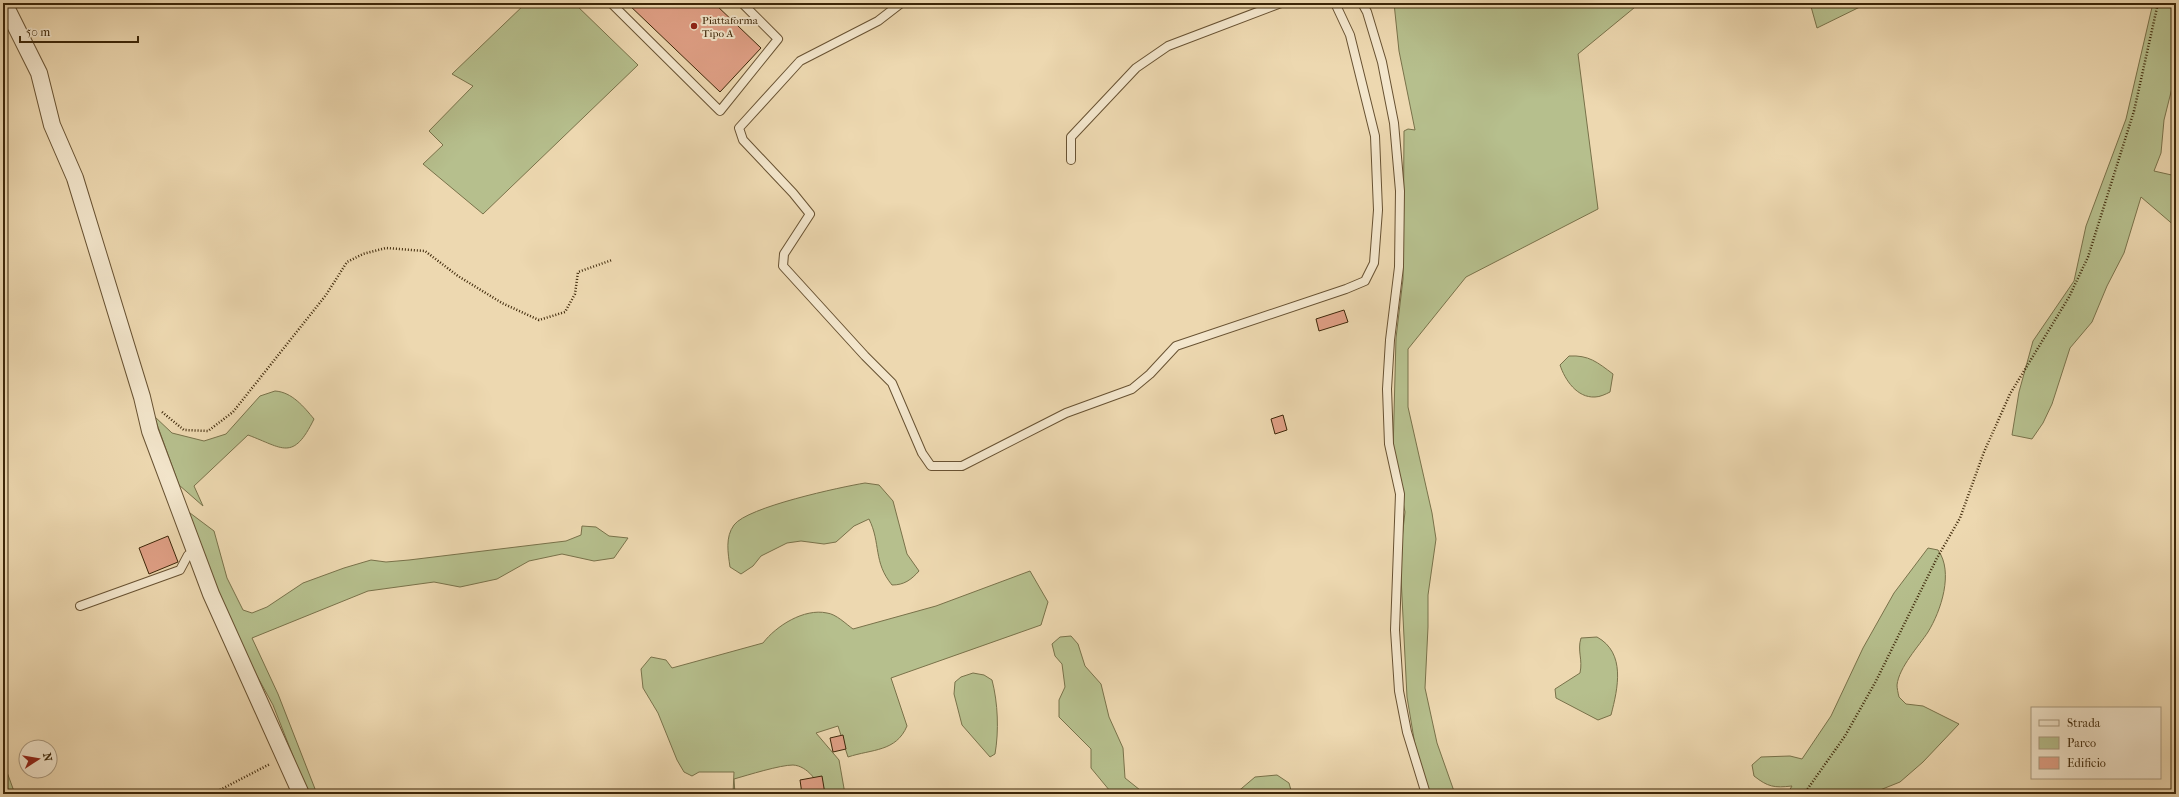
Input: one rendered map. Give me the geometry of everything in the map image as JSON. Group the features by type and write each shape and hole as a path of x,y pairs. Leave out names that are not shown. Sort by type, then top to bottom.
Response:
{"street":[{"path":"4,3 39,73 52,125 75,178 142,397 150,431 210,594 301,794"}],"lane":[{"path":"611,3 720,111 778,39 742,3"},
{"path":"899,3 900,4 878,21 800,62 739,128 743,140 793,193 810,214 784,254 783,266 865,356 892,383 922,453 931,466 962,466 1066,413 1132,389 1150,374 1176,346 1346,290 1365,280 1374,263 1378,210 1375,136 1350,35 1335,3"},
{"path":"1071,160 1071,137 1136,68 1168,46 1281,3"},
{"path":"1362,3 1367,12 1384,70 1394,123 1400,183 1399,267 1390,340 1387,390 1389,444 1400,494 1394,630 1399,691 1407,732 1426,794"},
{"path":"80,606 180,570 188,556 196,554"}],"path":[{"path":"1804,794 1845,736 1876,681 1937,558 1960,518 1984,452 2010,394 2069,297 2088,257 2134,111 2158,3"},
{"path":"142,397 184,430 208,431 233,412 326,295 347,262 362,254 386,248 425,252 458,276 502,303 539,320 566,312 575,294 578,272 612,260"},
{"path":"212,794 284,757"}],"green space":[{"path":"526,3 574,3 638,65 483,214 423,164 443,145 429,131 473,86 452,74"},
{"path":"1394,3 1640,3 1578,54 1598,209 1466,277 1408,349 1408,407 1432,513 1436,539 1428,595 1425,688 1437,743 1455,794 1429,794 1416,751 1407,697 1400,557 1405,512 1393,452 1396,338 1403,279 1404,131 1408,129 1415,130 1399,51"},
{"path":"1810,3 1868,3 1817,28"},
{"path":"2153,3 2176,3 2176,72 2164,120 2161,153 2154,171 2176,176 2176,227 2141,197 2124,253 2107,286 2092,322 2070,348 2052,404 2043,423 2032,439 2012,435 2019,392 2033,341 2074,281 2086,226 2126,119"},
{"path":"1569,356 1582,357 1592,360 1613,374 1610,392 1601,396 1589,397 1577,391 1565,376 1560,365"},
{"path":"275,391 292,397 302,405 314,419 307,433 293,446 286,448 270,444 248,435 194,486 203,506 179,485 154,416 172,433 204,441 226,434 260,396"},
{"path":"865,483 879,485 893,501 907,554 919,571 907,581 892,585 886,577 882,568 873,528 869,519 854,526 836,542 824,544 801,541 787,543 761,556 753,566 741,574 730,567 728,545 729,535 734,525 742,518 757,511 795,499"},
{"path":"186,510 214,531 227,578 243,610 252,613 267,607 303,583 371,560 386,562 409,560 566,541 581,535 582,526 596,527 609,536 628,538 614,558 594,561 562,554 529,561 497,579 460,587 434,582 368,591 252,638 278,694 317,794 308,794 273,705 240,645"},
{"path":"1928,548 1938,550 1943,559 1945,569 1944,591 1933,623 1901,671 1897,685 1899,697 1906,704 1923,706 1959,724 1923,762 1900,782 1870,794 1787,794 1792,786 1772,786 1759,780 1754,776 1752,765 1761,757 1790,756 1802,759 1831,716 1863,648 1894,593"},
{"path":"1030,571 1048,602 1041,625 891,678 907,726 897,741 882,748 848,757 838,726 816,733 839,760 845,794 823,794 808,771 793,765 772,768 734,779 735,794 733,794 734,772 699,772 692,776 684,772 677,760 658,713 643,688 641,669 651,657 666,660 672,668 763,643 775,630 791,620 809,613 818,612 830,614 837,617 853,629 936,606"},
{"path":"1071,636 1078,644 1085,666 1101,684 1109,717 1123,748 1125,778 1140,790 1138,794 1110,794 1110,791 1091,768 1091,749 1059,717 1059,700 1065,687 1062,664 1055,656 1052,644 1060,637"},
{"path":"1597,637 1606,644 1612,652 1618,672 1616,694 1611,715 1598,720 1556,698 1555,689 1580,673 1581,638"},
{"path":"973,673 984,675 992,680 994,689 997,707 997,736 995,754 990,757 962,725 954,694 955,682 961,677"},
{"path":"3,762 4,764 15,794 3,794"},
{"path":"1277,775 1289,783 1292,794 1235,794 1255,777"}],"building":[{"name":"Piattaforma Tipo A","path":"627,3 714,3 761,48 720,92"},
{"path":"1344,310 1348,322 1319,331 1316,319"},
{"path":"1283,415 1287,430 1275,434 1271,419"},
{"path":"168,536 178,562 149,574 139,548"},
{"path":"843,735 846,749 833,752 830,738"},
{"path":"822,776 825,794 802,794 800,780"}],"place":[{"name":"Piattaforma Tipo A","path":"694,26"}]}
